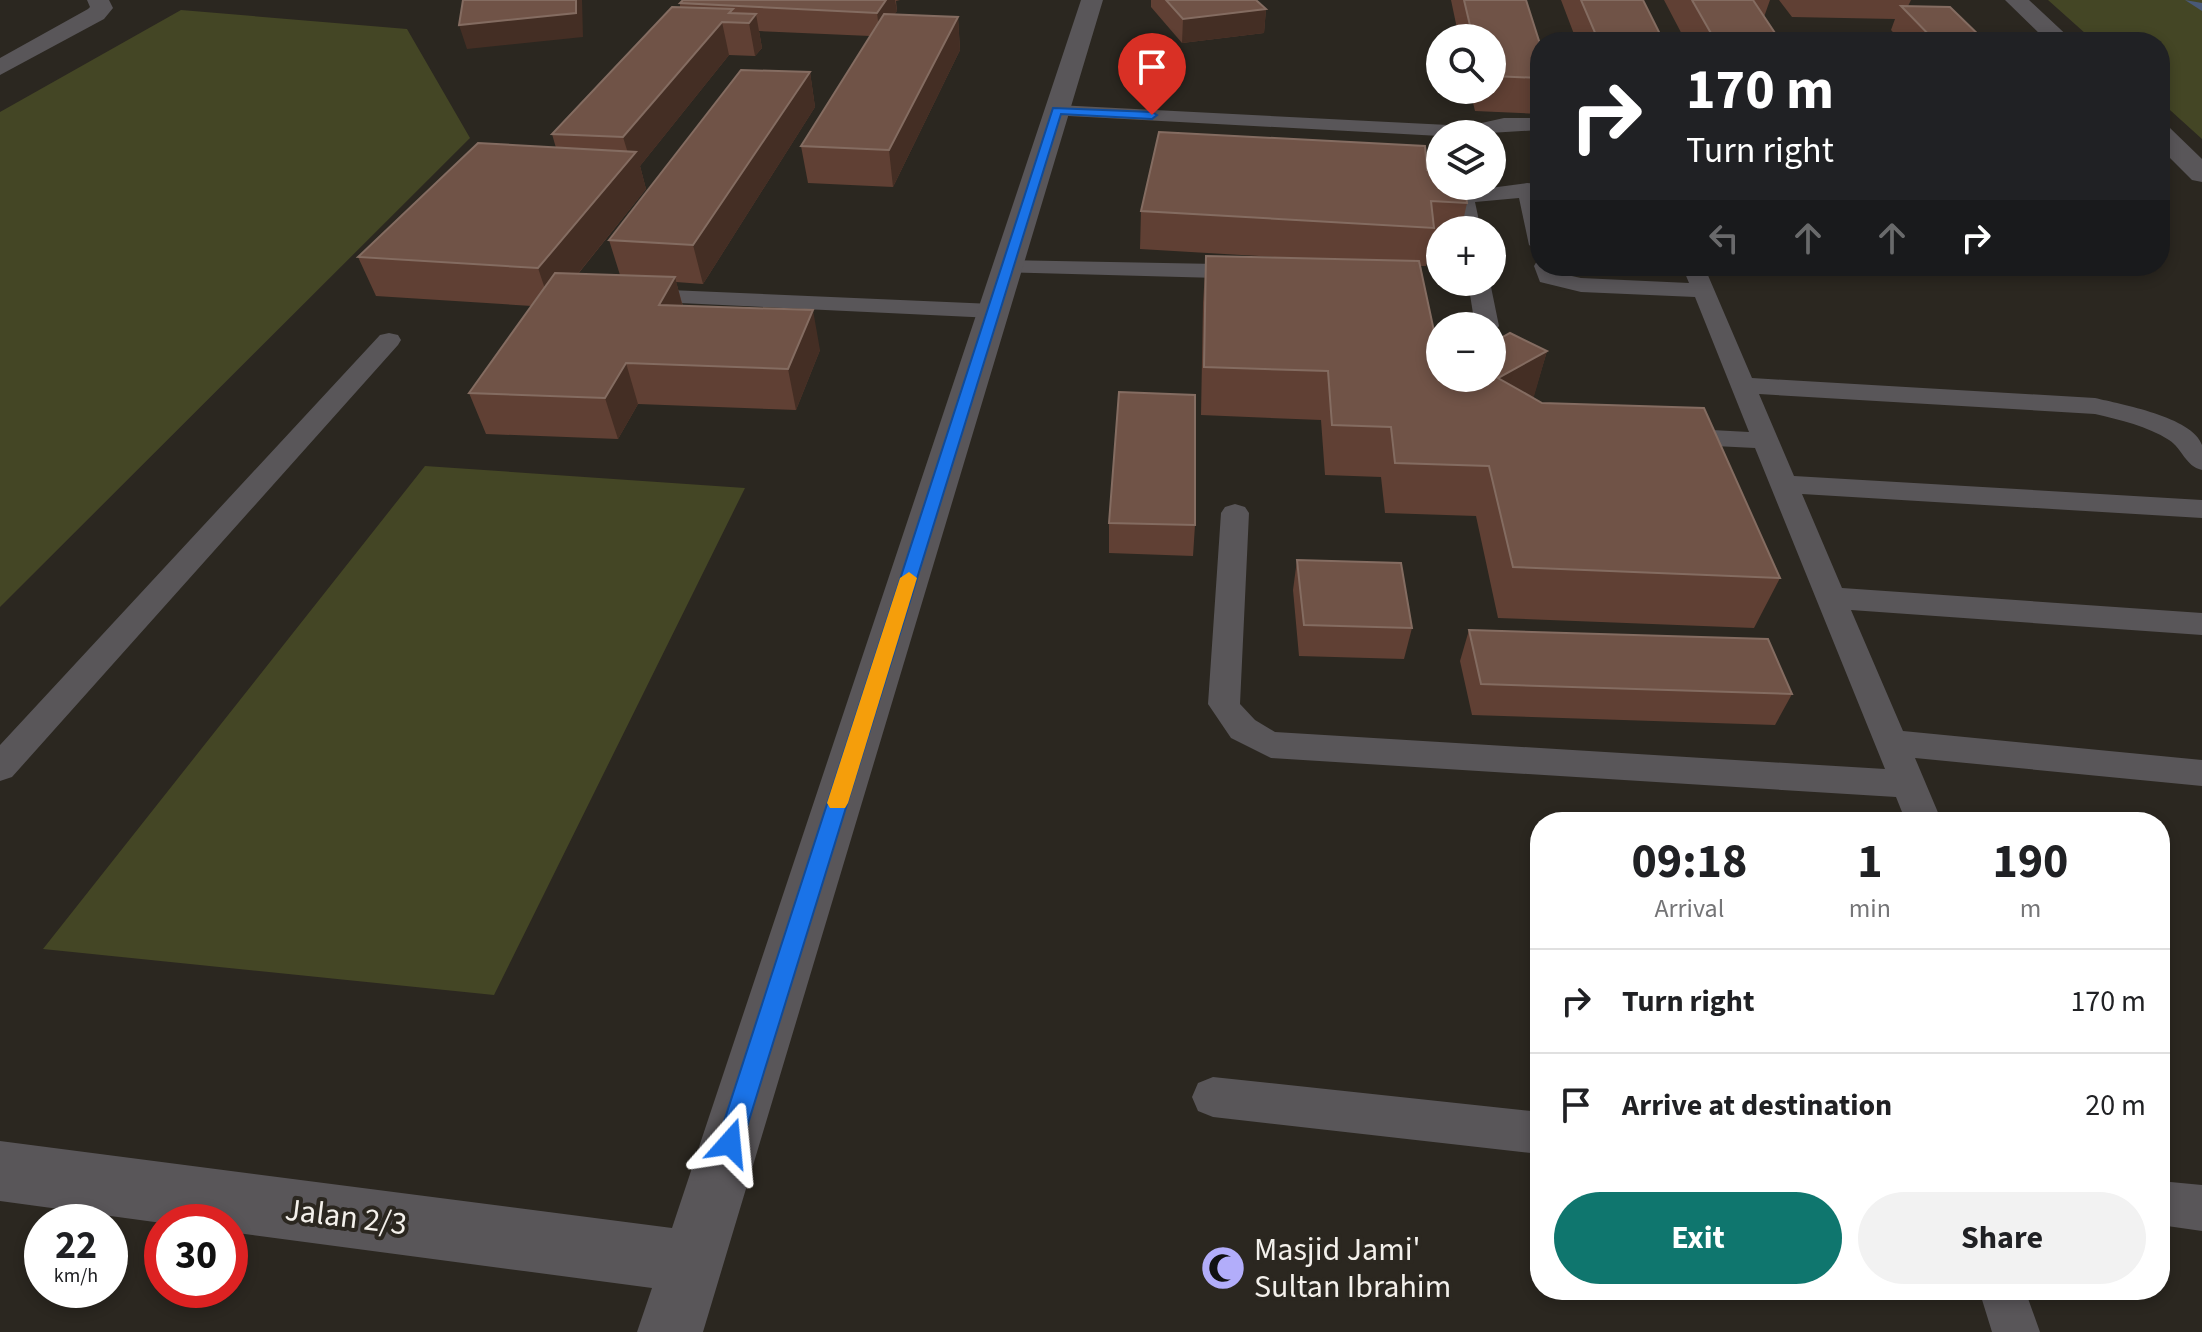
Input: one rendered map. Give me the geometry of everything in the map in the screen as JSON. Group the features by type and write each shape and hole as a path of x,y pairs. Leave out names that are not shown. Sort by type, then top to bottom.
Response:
{"street":[{"path":"0,68 96,14 102,8 98,0"},
{"path":"670,1332 1092,0"},
{"path":"2016,0 2051,32"},
{"path":"2170,143 2202,174"},
{"name":"Jalan 2/3","path":"0,1171 692,1262"}],"lane":[{"path":"1057,111 1468,132 1504,124 1530,124"},
{"path":"1467,216 1464,199 1467,196 1530,190"},
{"path":"1008,267 1218,271"},
{"path":"1548,276 1581,285 1698,278 1920,812"},
{"path":"646,296 993,311"},
{"path":"0,768 389,340"},
{"path":"1743,385 2095,406 2139,416 2181,436 2202,462"},
{"path":"1643,434 1766,441"},
{"path":"1784,484 2202,509"},
{"path":"1235,513 1224,704 1233,721 1251,736 1271,745 1908,784"},
{"path":"1831,598 2202,624"},
{"path":"1892,743 2202,773"},
{"path":"1213,1097 1530,1132"},
{"path":"2170,1204 2202,1208"},
{"path":"2005,1300 2016,1332"}],"green space":[{"path":"2048,0 2202,0 2202,139 2170,110 2170,32 2084,32"},
{"path":"181,10 407,29 470,138 0,607 0,112"},
{"path":"425,466 745,488 494,995 43,949"}],"building":[{"path":"463,0 576,0 576,13 459,25"},
{"path":"683,0 886,0 877,13 680,3"},
{"path":"1166,0 1256,0 1266,9 1183,19"},
{"path":"1464,0 1526,0 1536,32 1530,32 1530,78 1506,77 1506,24 1470,24"},
{"path":"1581,0 1643,0 1659,32 1595,32"},
{"path":"1692,0 1753,0 1774,32 1710,32"},
{"path":"1901,6 1950,7 1976,32 1926,32"},
{"path":"672,7 733,9 729,13 756,14 749,23 722,22 623,137 552,134"},
{"path":"884,14 958,17 889,150 801,146"},
{"path":"741,70 810,72 693,245 609,240"},
{"path":"1159,132 1425,146 1426,200 1467,200 1467,203 1431,201 1433,216 1426,216 1426,228 1141,211"},
{"path":"478,143 636,152 538,268 358,257"},
{"path":"1206,256 1419,261 1430,312 1426,312 1426,392 1506,392 1506,383 1542,403 1704,408 1780,578 1513,567 1489,466 1395,463 1391,427 1332,425 1328,371 1204,367"},
{"path":"555,273 675,277 659,305 813,310 788,369 626,363 605,398 469,393"},
{"path":"1510,333 1547,351 1506,374 1506,335"},
{"path":"1119,392 1195,395 1195,525 1109,523"},
{"path":"1297,560 1401,563 1412,628 1304,625"},
{"path":"1469,630 1768,639 1792,694 1481,684"}],"waterway":[{"path":"2191,0 2202,8"}],"slow traffic":[{"path":"838,803 909,578"}],"place":[{"name":"Masjid Jami' Sultan Ibrahim","path":"1223,1268"}],"route":[{"path":"730,1143 1057,111 1152,115"}]}
